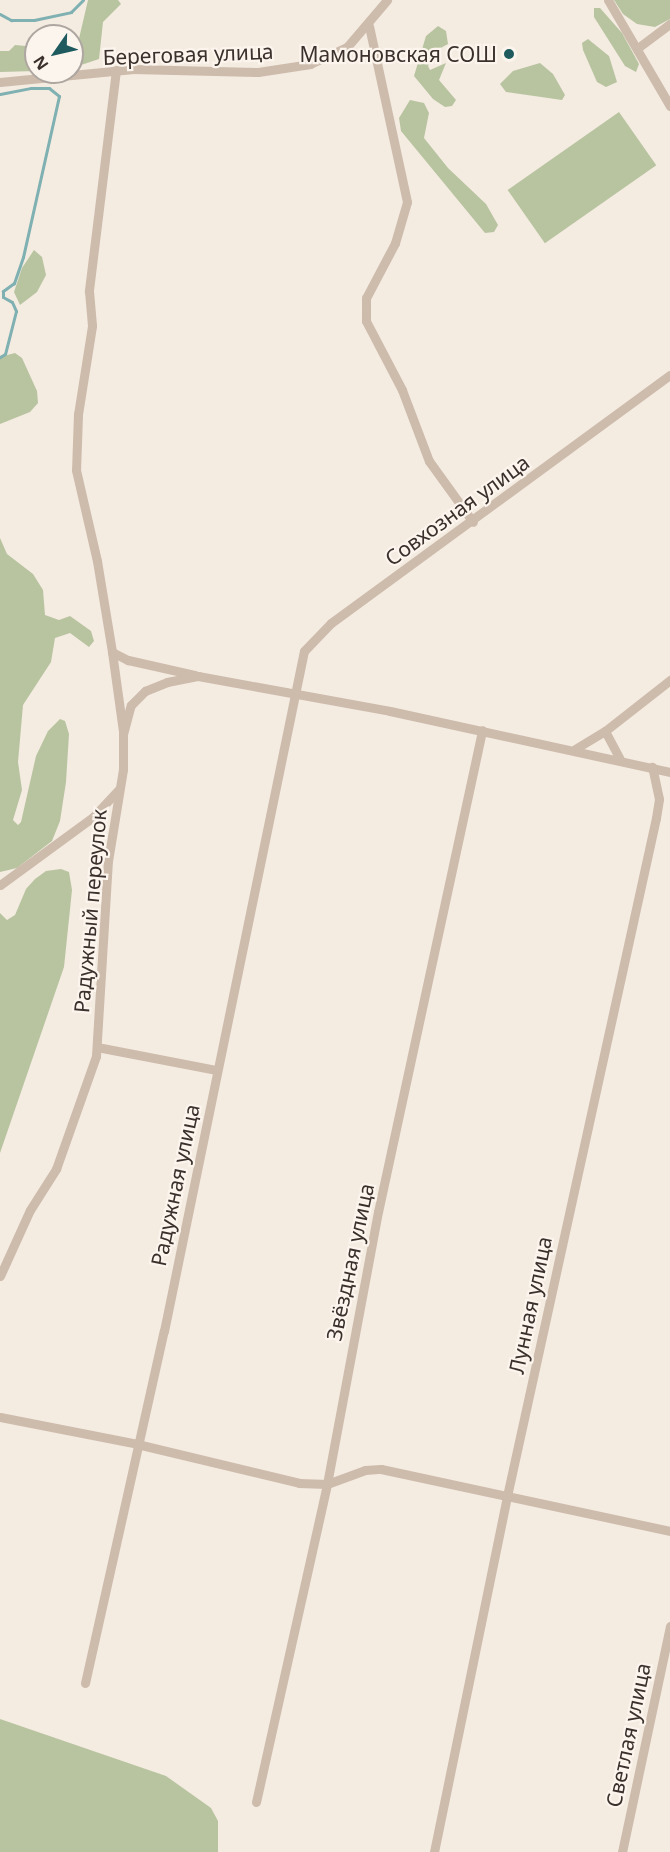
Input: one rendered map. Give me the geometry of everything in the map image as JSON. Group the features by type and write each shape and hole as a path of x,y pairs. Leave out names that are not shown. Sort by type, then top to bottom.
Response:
{"street":[{"name":"Береговая улица","path":"0,82 116,70 282,70 337,55 369,26 387,0"},
{"path":"608,0 639,47 670,106"},
{"path":"639,47 670,24"},
{"path":"369,26 407,202 400,233 366,298 366,321 402,390 429,461 472,522"},
{"path":"116,70 89,291 92,326 75,454 112,652 123,734"},
{"name":"Совхозная улица","path":"296,694 301,660 314,638 670,375"},
{"path":"112,652 128,660 198,676"},
{"name":"Радужный переулок","path":"0,1276 24,1221 56,1169 87,1088 97,1047 108,861 120,787 123,734 131,705 145,691 167,681 198,676 482,730 670,772"},
{"path":"575,749 605,731 670,680"},
{"name":"Радужная улица","path":"85,1683 218,1070 296,694"},
{"name":"Звёздная улица","path":"256,1802 327,1484 378,1212 482,730"},
{"path":"605,731 620,759"},
{"name":"Лунная улица","path":"434,1852 507,1496 654,825 659,799 652,767"},
{"path":"0,885 93,817 120,787"},
{"path":"97,1047 218,1070"},
{"path":"0,1417 137,1444 299,1483 327,1484 374,1468 670,1531"},
{"name":"Светлая улица","path":"622,1852 670,1626"}],"green space":[{"path":"88,0 118,0 121,4 103,22 99,59 84,64 82,24"},
{"path":"614,0 670,0 670,19 655,27 637,24 623,14"},
{"path":"594,8 600,8 622,33 639,64 636,72 625,66 594,17"},
{"path":"438,26 446,31 448,44 437,50 428,66 430,70 446,63 439,80 456,100 452,106 445,107 433,99 414,76 426,36"},
{"path":"588,39 609,56 617,82 606,87 597,82 583,50 582,43"},
{"path":"15,45 24,46 24,71 0,72 0,51 9,51"},
{"path":"540,63 553,74 565,95 562,100 506,92 500,84 513,71"},
{"path":"410,100 424,103 429,113 424,138 448,168 486,204 498,225 494,232 485,233 401,131 399,118"},
{"path":"619,112 656,165 545,243 508,190"},
{"path":"34,250 42,257 46,275 37,292 20,305 14,292 22,268"},
{"path":"15,353 22,358 37,391 38,403 30,412 0,424 0,357"},
{"path":"0,538 7,554 33,574 43,590 45,615 59,620 70,616 91,631 94,641 89,647 70,633 55,638 51,662 23,705 18,762 22,790 13,820 18,825 21,822 36,756 48,731 60,719 65,721 69,734 66,782 60,821 52,841 17,868 0,872"},
{"path":"61,869 69,872 72,890 64,967 0,1153 0,913 7,920 15,915 26,889 35,879 46,871"},
{"path":"0,1719 166,1776 211,1808 218,1821 218,1852 0,1852"}],"waterway":[{"path":"0,14 11,20 34,20 71,12 83,0"},
{"path":"0,94 31,88 49,88 59,96 23,257 14,283 3,291 3,297 12,302 16,311 5,354 0,357"}],"place":[{"name":"Мамоновская СОШ","path":"509,54"}]}
